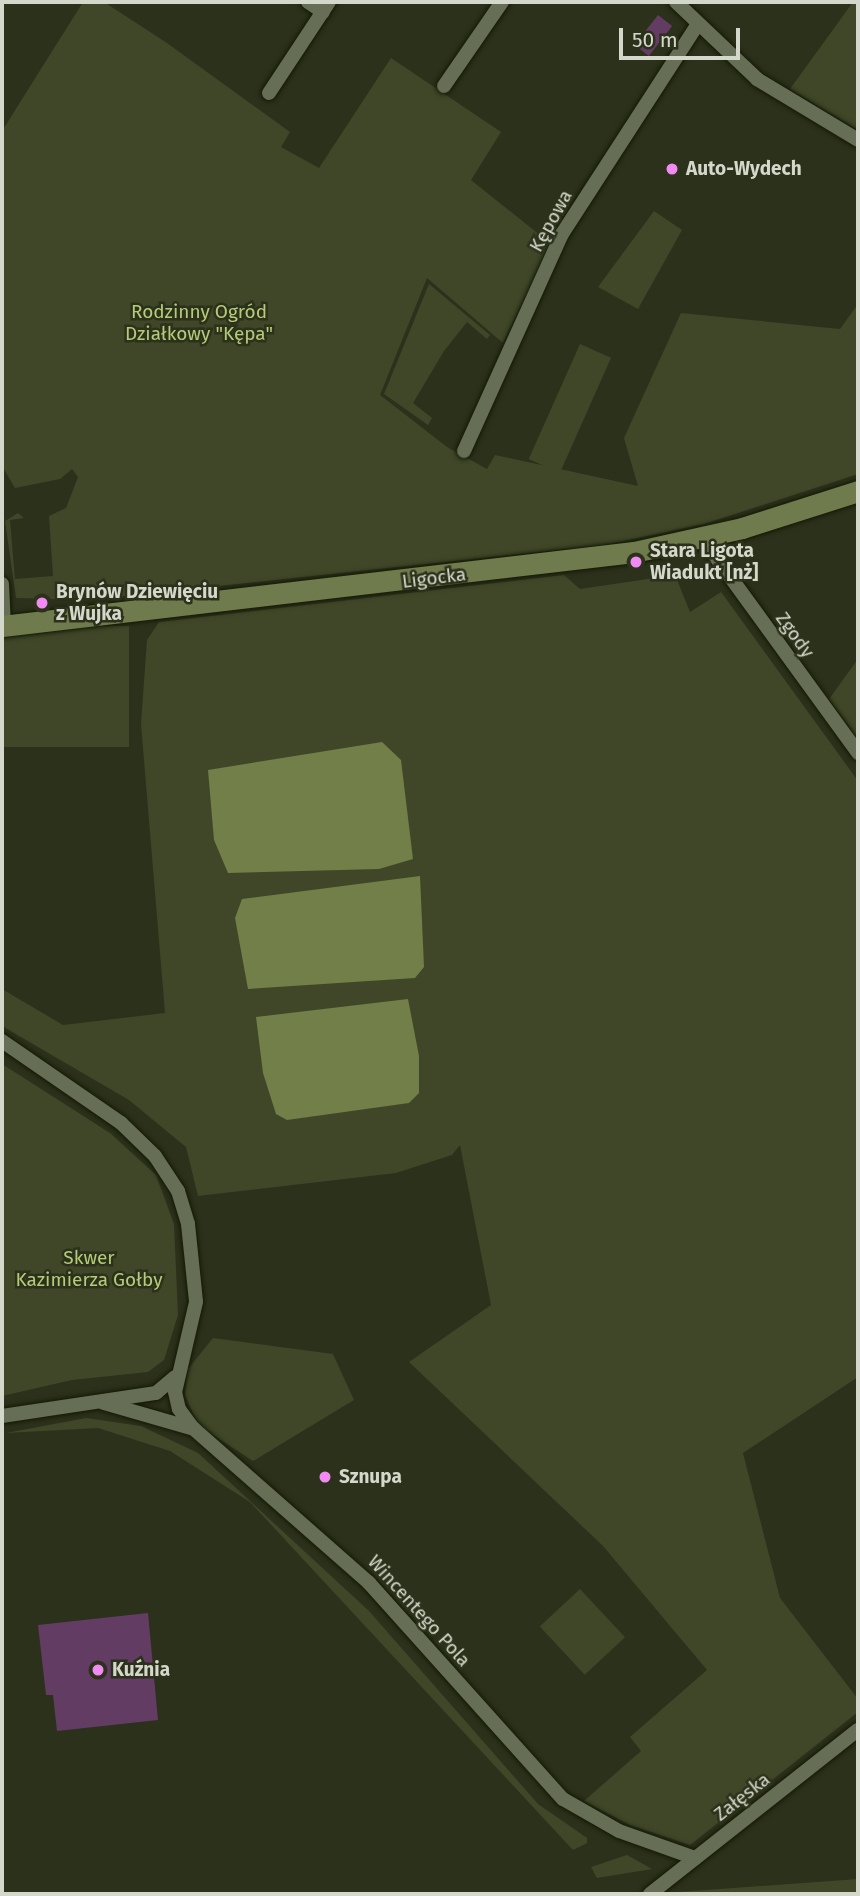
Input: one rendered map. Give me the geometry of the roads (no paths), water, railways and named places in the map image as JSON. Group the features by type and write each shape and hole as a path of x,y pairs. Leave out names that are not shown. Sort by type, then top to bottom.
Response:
{"street":[{"path":"269,93 326,7 308,2"},
{"path":"444,86 502,2"},
{"path":"676,2 757,79 858,140"},
{"name":"Kępowa","path":"464,451 562,234 698,24"},
{"name":"Ligocka","path":"3,626 545,565 702,538 858,491"},
{"name":"Zgody","path":"702,538 858,753"},
{"path":"2,584 3,626"},
{"path":"2,1041 121,1123 155,1156 178,1191 188,1224 196,1302 175,1377 179,1409 194,1429"},
{"name":"Wincentego Pola","path":"2,1416 104,1403 156,1393 175,1377"},
{"name":"Wincentego Pola","path":"104,1403 194,1429 369,1583 563,1799 619,1831 695,1858"},
{"name":"Załęska","path":"650,1894 858,1730"}],"place":[{"name":"Auto-Wydech","path":"672,169"},
{"name":"Stara Ligota Wiadukt [nż]","path":"636,562"},
{"name":"Brynów Dziewięciu z Wujka","path":"42,603"},
{"name":"Sznupa","path":"325,1477"},
{"name":"Kuźnia","path":"98,1670"}],"park label":[{"name":"Rodzinny Ogród Działkowy \"Kępa\"","path":"199,323"},
{"name":"Skwer Kazimierza Gołby","path":"89,1269"}]}
